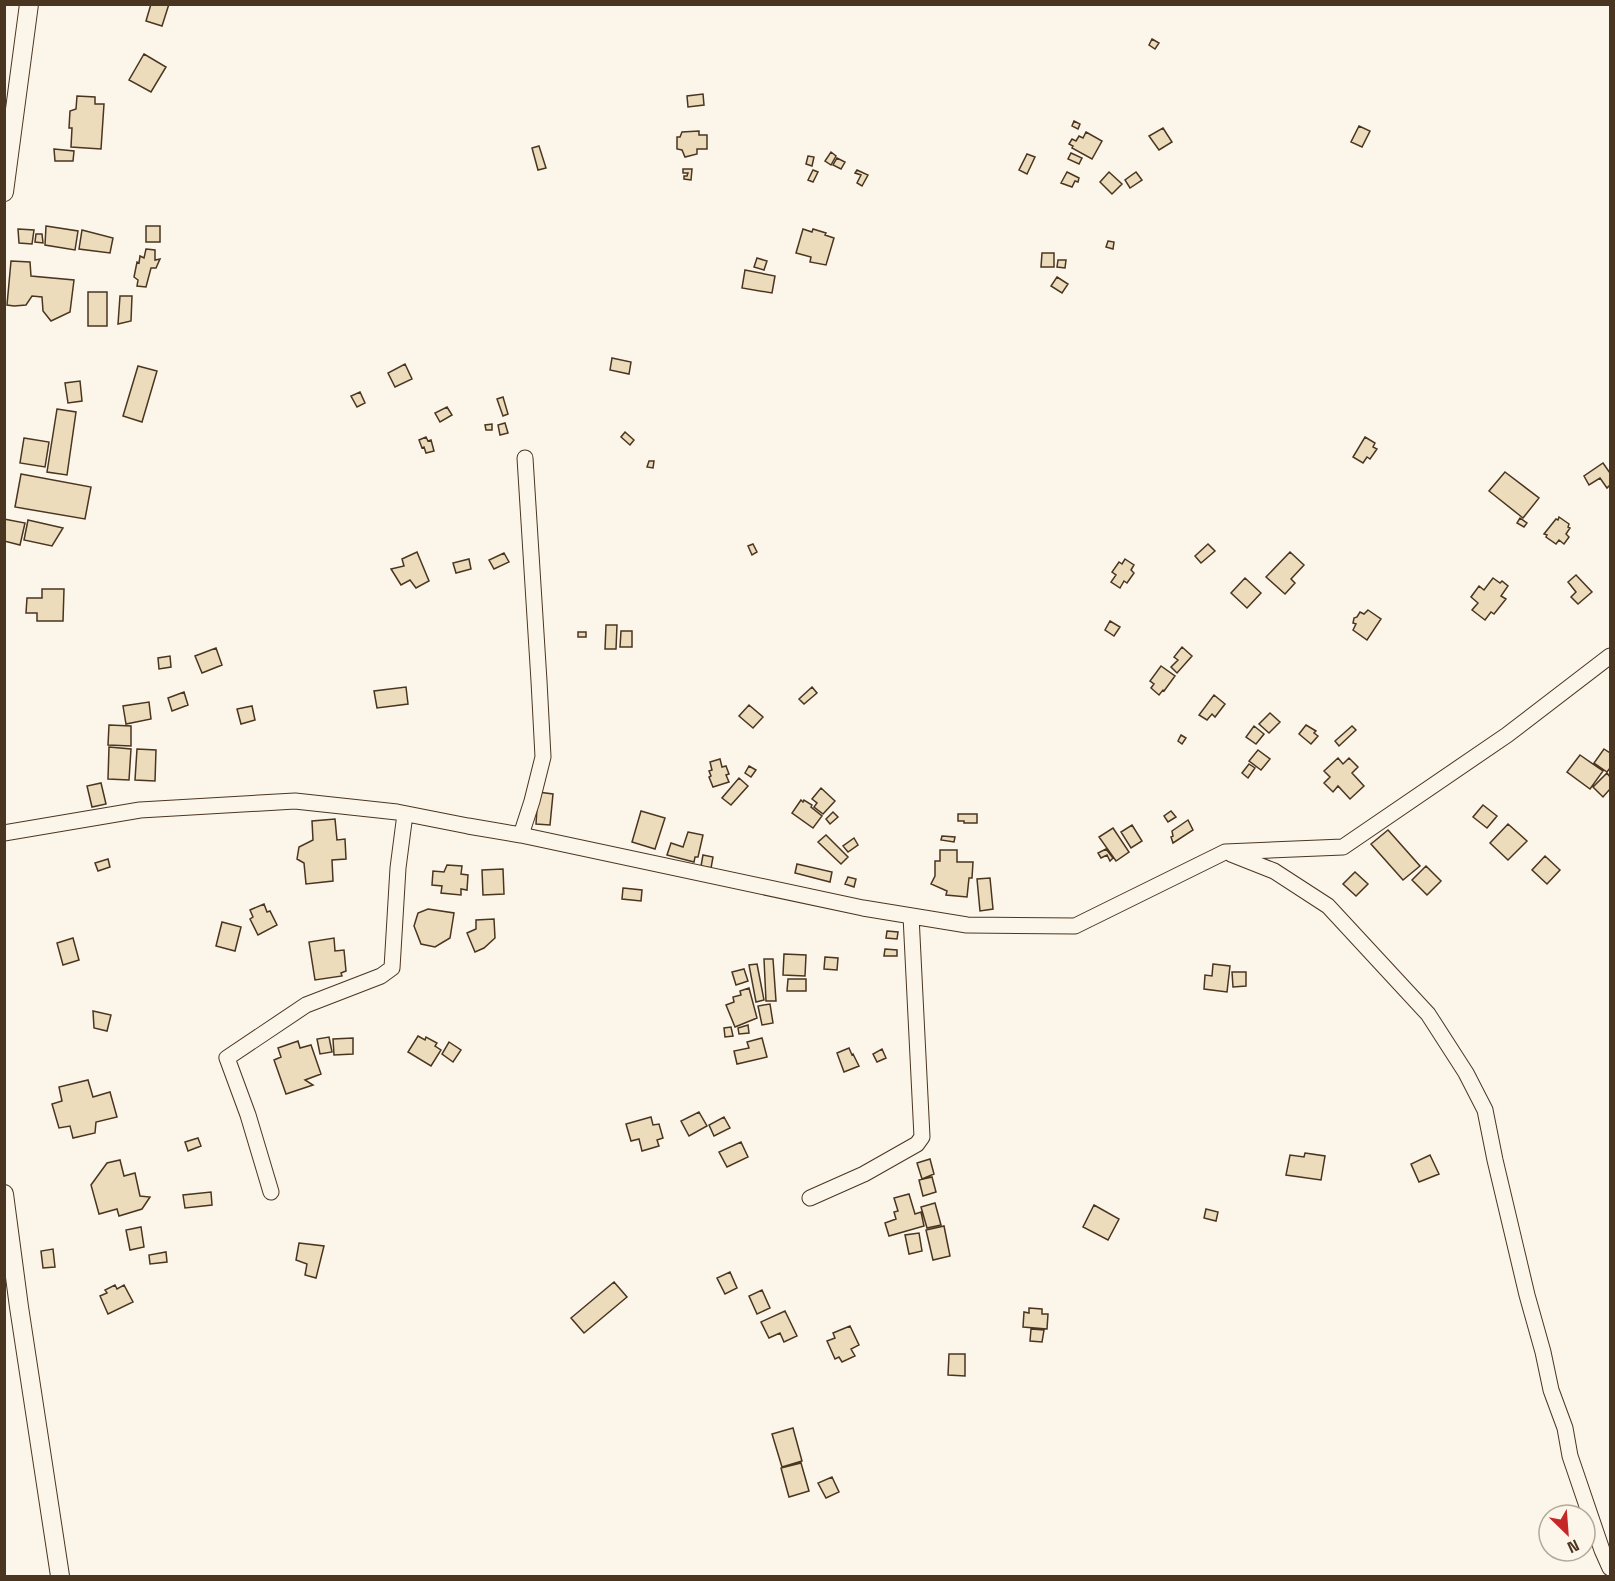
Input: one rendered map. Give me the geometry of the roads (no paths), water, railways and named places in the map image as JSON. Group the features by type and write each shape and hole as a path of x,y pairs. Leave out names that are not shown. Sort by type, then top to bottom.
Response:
{"street":[{"path":"4,192 29,4"},
{"path":"521,835 543,757 525,458"},
{"path":"4,833 140,810 295,801 405,814 521,835 863,908 967,925 1075,926 1225,852 1343,847 1507,735 1611,656"},
{"path":"271,1192 251,1125 227,1058 306,1005 381,976 392,968 398,868 405,814"},
{"path":"1225,852 1274,872 1328,906 1428,1014 1466,1073 1485,1110 1527,1295 1551,1390 1565,1428 1570,1456 1602,1550 1611,1568"},
{"path":"810,1198 864,1174 917,1144 922,1137 911,916"},
{"path":"4,1194 60,1576"}]}
